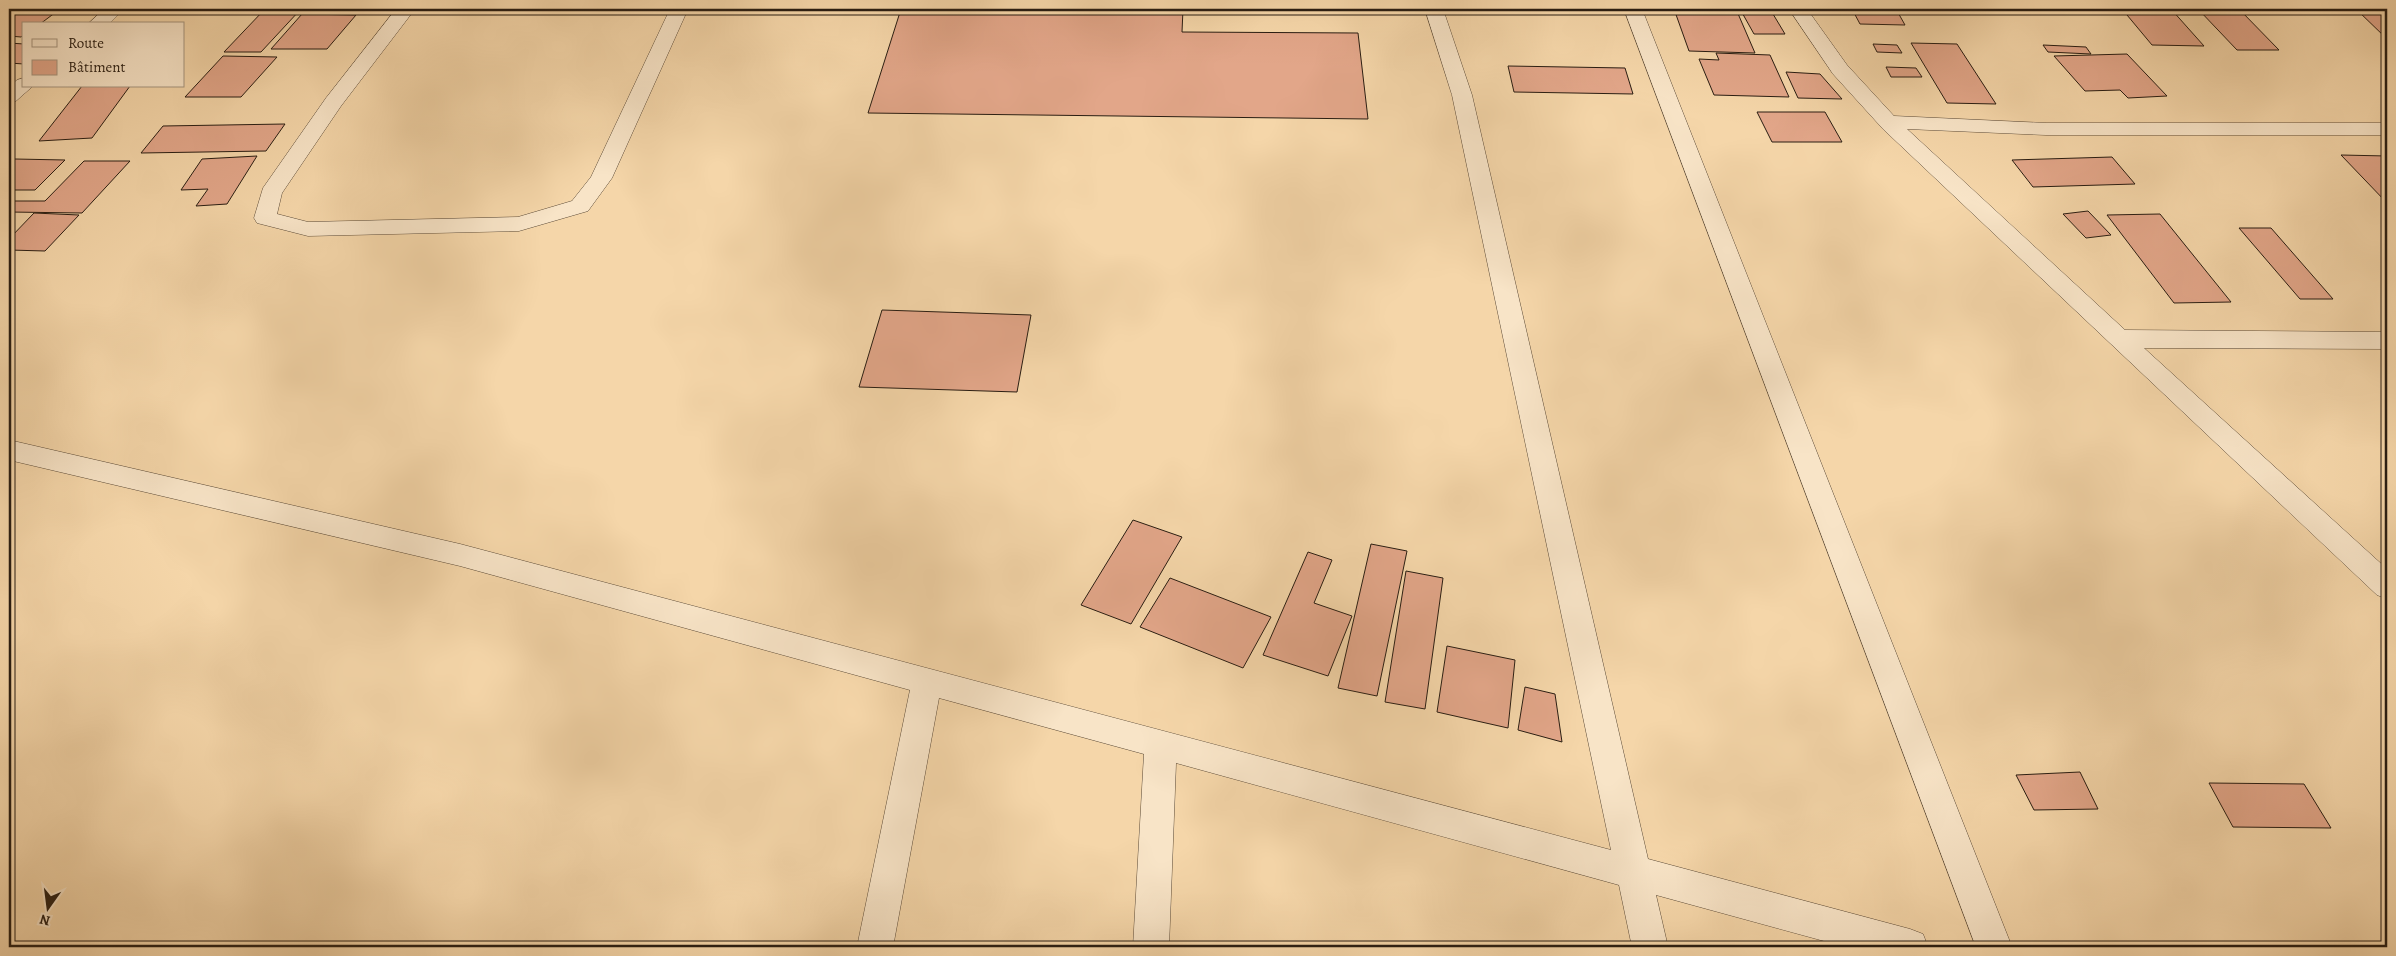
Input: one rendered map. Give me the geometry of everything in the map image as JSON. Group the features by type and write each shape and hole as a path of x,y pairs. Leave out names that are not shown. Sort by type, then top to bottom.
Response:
{"street":[{"path":"99,22 115,9"},
{"path":"406,9 333,102 271,193 265,218 308,229 520,224 580,206 601,178 679,9"},
{"path":"1434,9 1462,95 1650,947"},
{"path":"1633,9 1994,947"},
{"path":"1798,9 1833,61 1890,122 2118,339 2387,587"},
{"path":"9,97 22,86"},
{"path":"1890,122 2046,129 2387,129"},
{"path":"2118,339 2387,340"},
{"path":"9,450 460,555 1910,947"},
{"path":"875,947 927,681"},
{"path":"1151,947 1162,744"}],"building":[{"path":"9,9 60,9 43,22 22,22 21,37 9,36"},
{"path":"901,9 1183,9 1182,32 1358,33 1368,119 868,113"},
{"path":"1674,9 1736,9 1755,53 1689,51"},
{"path":"1740,9 1770,9 1785,34 1754,34"},
{"path":"1852,9 1896,9 1905,25 1860,24"},
{"path":"2122,9 2171,9 2204,46 2152,45"},
{"path":"2198,9 2239,9 2279,50 2237,50"},
{"path":"2356,9 2387,9 2387,39"},
{"path":"264,10 300,10 261,52 224,52"},
{"path":"302,14 356,15 327,49 271,49"},
{"path":"9,43 22,44 22,64 9,63"},
{"path":"1911,43 1957,44 1996,104 1947,103"},
{"path":"1873,44 1897,45 1902,53 1877,52"},
{"path":"2043,45 2086,47 2091,54 2048,52"},
{"path":"1716,53 1770,55 1789,97 1714,95 1699,59 1719,60"},
{"path":"2127,54 2167,96 2128,98 2120,90 2085,91 2054,56"},
{"path":"223,56 277,57 241,97 185,97"},
{"path":"1508,66 1625,68 1633,94 1514,92"},
{"path":"1886,67 1916,68 1922,77 1891,77"},
{"path":"1786,72 1820,74 1842,99 1798,98"},
{"path":"80,88 129,88 92,138 39,141"},
{"path":"1757,112 1825,112 1842,142 1772,142"},
{"path":"285,124 266,151 141,153 163,126"},
{"path":"2341,155 2387,156 2387,203"},
{"path":"257,156 227,204 196,206 208,189 181,190 202,159"},
{"path":"2112,157 2135,184 2033,187 2012,160"},
{"path":"15,159 65,160 35,190 9,190 9,165"},
{"path":"84,161 130,161 82,213 9,212 9,201 45,201"},
{"path":"2088,211 2111,235 2086,238 2063,214"},
{"path":"34,213 79,215 45,251 9,250 9,239"},
{"path":"2160,214 2231,302 2174,303 2107,215"},
{"path":"2239,228 2271,228 2333,299 2300,299"},
{"path":"882,310 1031,315 1017,392 859,387"},
{"path":"1133,520 1182,537 1131,624 1081,605"},
{"path":"1371,544 1407,551 1377,696 1338,688"},
{"path":"1308,552 1332,560 1314,603 1352,616 1328,676 1263,655"},
{"path":"1406,571 1443,578 1425,709 1385,702"},
{"path":"1170,578 1271,617 1243,668 1140,627"},
{"path":"1447,646 1515,660 1508,728 1437,712"},
{"path":"1525,687 1555,694 1562,742 1518,730"},
{"path":"2080,772 2098,809 2034,810 2016,775"},
{"path":"2209,783 2304,784 2331,828 2233,827"}]}
